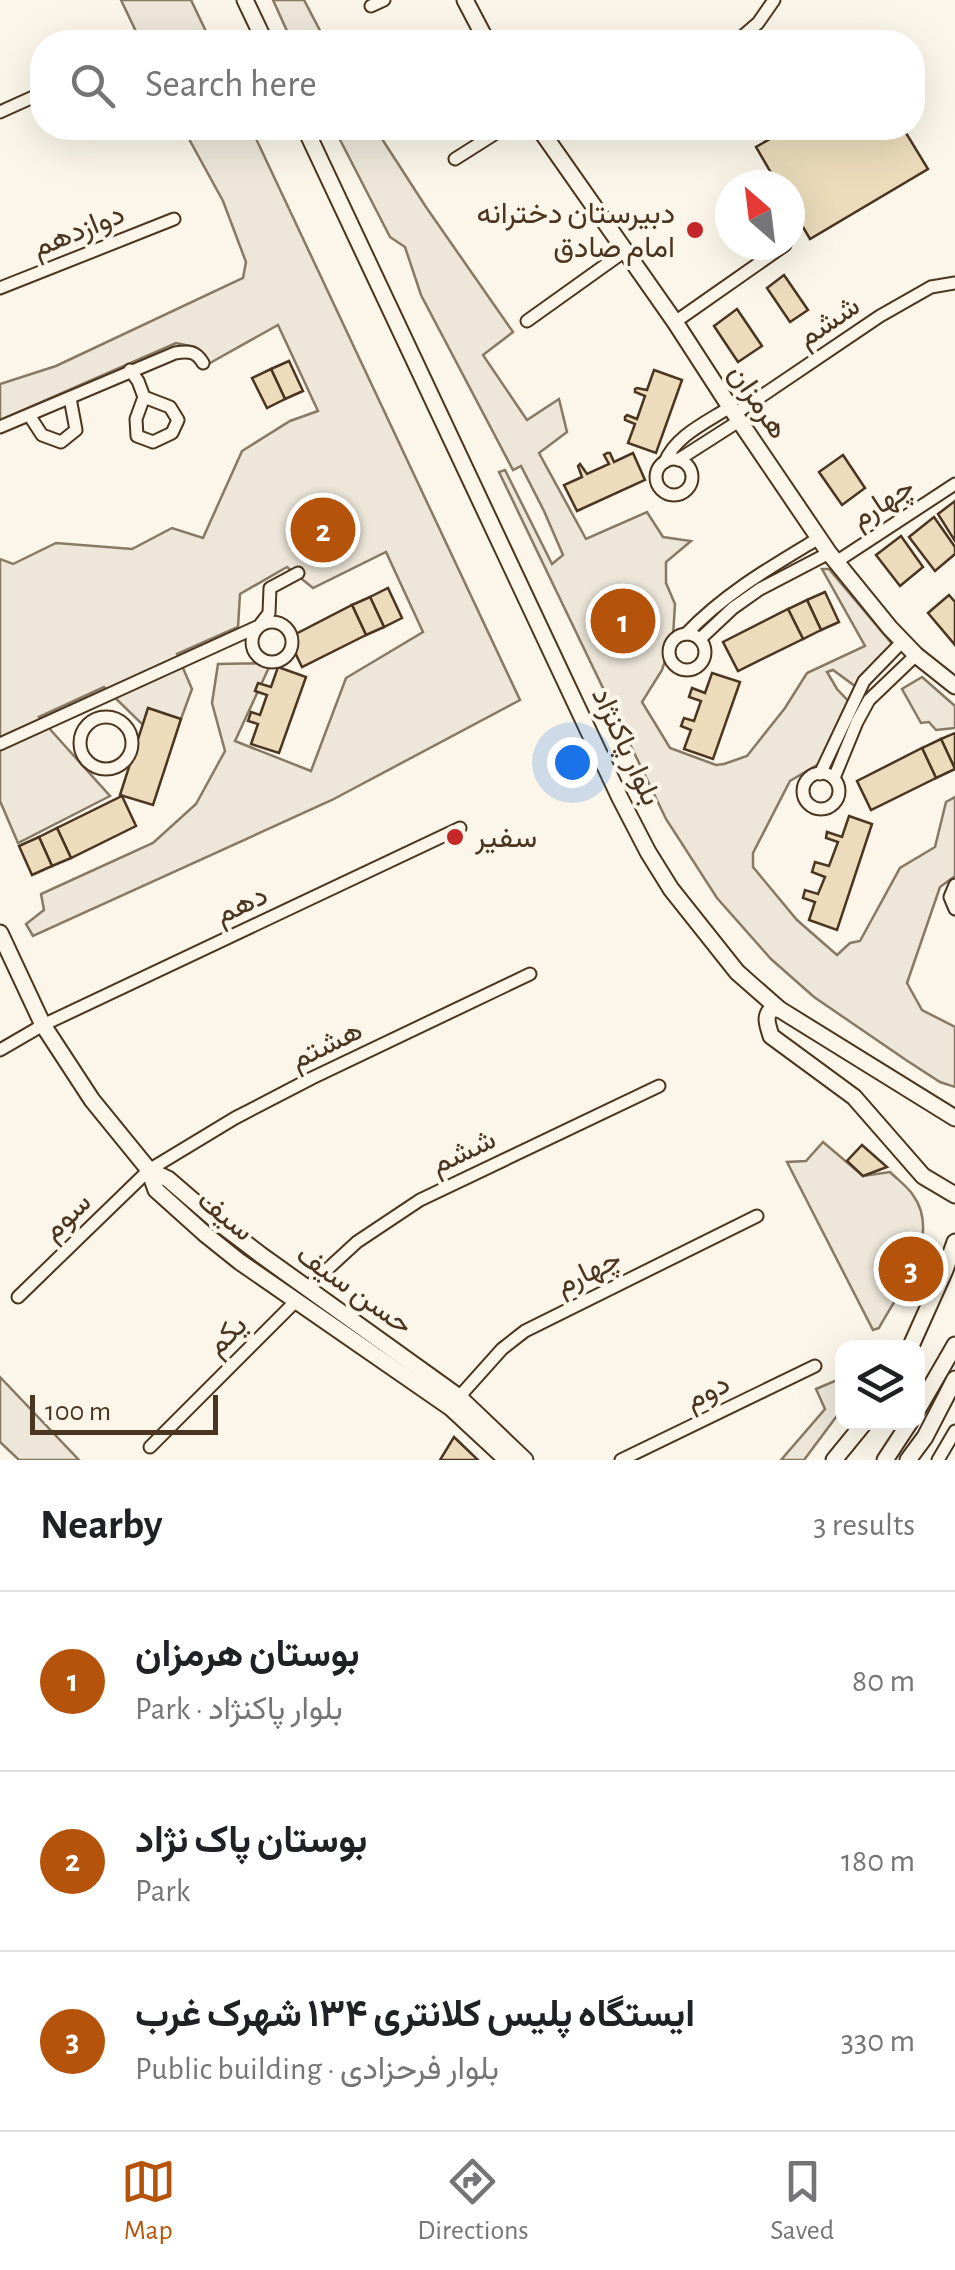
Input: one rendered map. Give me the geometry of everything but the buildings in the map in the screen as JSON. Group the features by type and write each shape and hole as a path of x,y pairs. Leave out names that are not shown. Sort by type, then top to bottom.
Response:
{"street":[{"path":"244,0 258,30"},
{"path":"372,6 384,0"},
{"path":"465,0 481,30"},
{"path":"750,30 774,0"},
{"path":"0,112 30,98"},
{"name":"بلوار پاکنژاد","path":"311,140 648,852 690,914 737,972 779,1009 952,1114"},
{"path":"455,159 485,140"},
{"name":"هرمزان","path":"547,140 833,557 902,641 955,686"},
{"name":"دوازدهم","path":"0,288 174,219"},
{"path":"527,321 625,251"},
{"path":"675,322 764,260"},
{"name":"ششم","path":"734,414 880,316 931,287 955,283"},
{"path":"0,427 175,353 186,351 199,356 203,364"},
{"path":"130,370 144,397"},
{"path":"29,414 42,435 61,442 76,430 70,398"},
{"path":"678,460 734,414"},
{"path":"664,462 678,460 690,468 692,480 686,490 674,495 657,482 658,471 669,451 681,440 734,414"},
{"name":"چهارم","path":"756,584 833,557 955,484"},
{"path":"686,634 700,639 705,649 703,661 694,668 682,669 673,662 670,652 674,641 708,611 756,584 819,538"},
{"path":"0,744 260,626 269,614 270,588 298,573"},
{"path":"700,639 756,584"},
{"path":"902,641 864,681 863,697 857,722 834,778 839,789 837,800 828,808 816,808 807,802 803,791 807,780 820,774 863,697 916,655"},
{"path":"66,716 84,730"},
{"path":"97,718 123,722 132,738 130,754 118,766 94,766 81,746 84,730 97,718"},
{"path":"820,774 834,778"},
{"name":"دهم","path":"0,1050 42,1025 460,828"},
{"path":"955,885 950,897 955,909"},
{"name":"سیف","path":"0,933 42,1025 83,1088 149,1170 156,1190 240,1262 295,1302 455,1403 506,1460"},
{"name":"هشتم","path":"149,1170 296,1086 530,974"},
{"path":"779,1009 773,1008 766,1017 771,1036 854,1096"},
{"path":"855,1058 842,1077 854,1096 923,1176 955,1196"},
{"name":"ششم","path":"307,1288 357,1242 420,1200 658,1086"},
{"name":"حسن سیف","path":"149,1170 168,1178 230,1232 525,1460"},
{"name":"سوم","path":"18,1297 149,1170"},
{"name":"چهارم","path":"455,1403 502,1349 526,1332 757,1216"},
{"path":"914,1340 950,1264 955,1242"},
{"path":"295,1302 307,1288"},
{"name":"یکم","path":"150,1447 295,1302"},
{"path":"925,1397 955,1345"},
{"name":"دوم","path":"621,1460 815,1366"},
{"path":"908,1460 955,1379"},
{"path":"834,1460 858,1430"},
{"path":"886,1460 905,1430"},
{"path":"938,1460 955,1431"}],"shaded area":[{"path":"121,0 191,0 205,30 135,30"},
{"path":"273,0 304,0 320,30 287,30"},
{"path":"190,140 257,140 520,700 332,800 33,936 26,924 44,910 41,894 153,843 196,804 225,751 212,703 218,664 271,663 235,741 311,771 346,678 423,632 386,552 313,588 287,567 240,594 238,627 177,654 192,689 181,719 148,708 143,725 104,687 39,717 110,796 18,843 0,801 0,559 13,564 56,543 132,549 172,528 203,538 242,451 290,421 318,411 278,325 210,363 195,347 176,343 0,420 0,384 56,366 243,278 246,262 223,201"},
{"path":"340,140 383,140 513,332 483,355 527,420 559,399 567,432 539,453 586,539 647,512 663,537 691,541 666,562 666,583 675,604 673,637 662,670 642,702 670,748 716,765 747,756 807,673 865,646 822,569 829,569 898,651 859,689 833,670 827,672 852,705 824,761 790,781 753,853 753,867 797,920 837,955 850,943 860,941 900,868 935,847 946,802 955,797 955,876 940,887 907,983 922,1010 955,1027 955,1087 940,1082 814,997 771,959 717,898 666,819 499,472 505,470 552,564 563,555 544,511 521,466 513,470 421,295 405,247 390,237"},
{"path":"922,677 955,706 955,728 936,730 929,722 921,723 902,689"},
{"path":"823,1142 863,1176 890,1172 911,1192 921,1211 921,1246 915,1263 879,1328 873,1330 787,1162 806,1161"},
{"path":"0,1377 79,1460 19,1460 0,1442"},
{"path":"835,1381 835,1418 804,1460 781,1460 825,1409 816,1389"}],"place":[{"name":"دبیرستان دخترانه امام صادق","path":"695,230"},
{"name":"بوستان پاک نژاد","path":"323,530"},
{"name":"بوستان هرمزان","path":"623,621"},
{"name":"سفیر","path":"455,837"},
{"name":"ایستگاه پلیس کلانتری ۱۳۴ شهرک غرب","path":"911,1269"}]}
